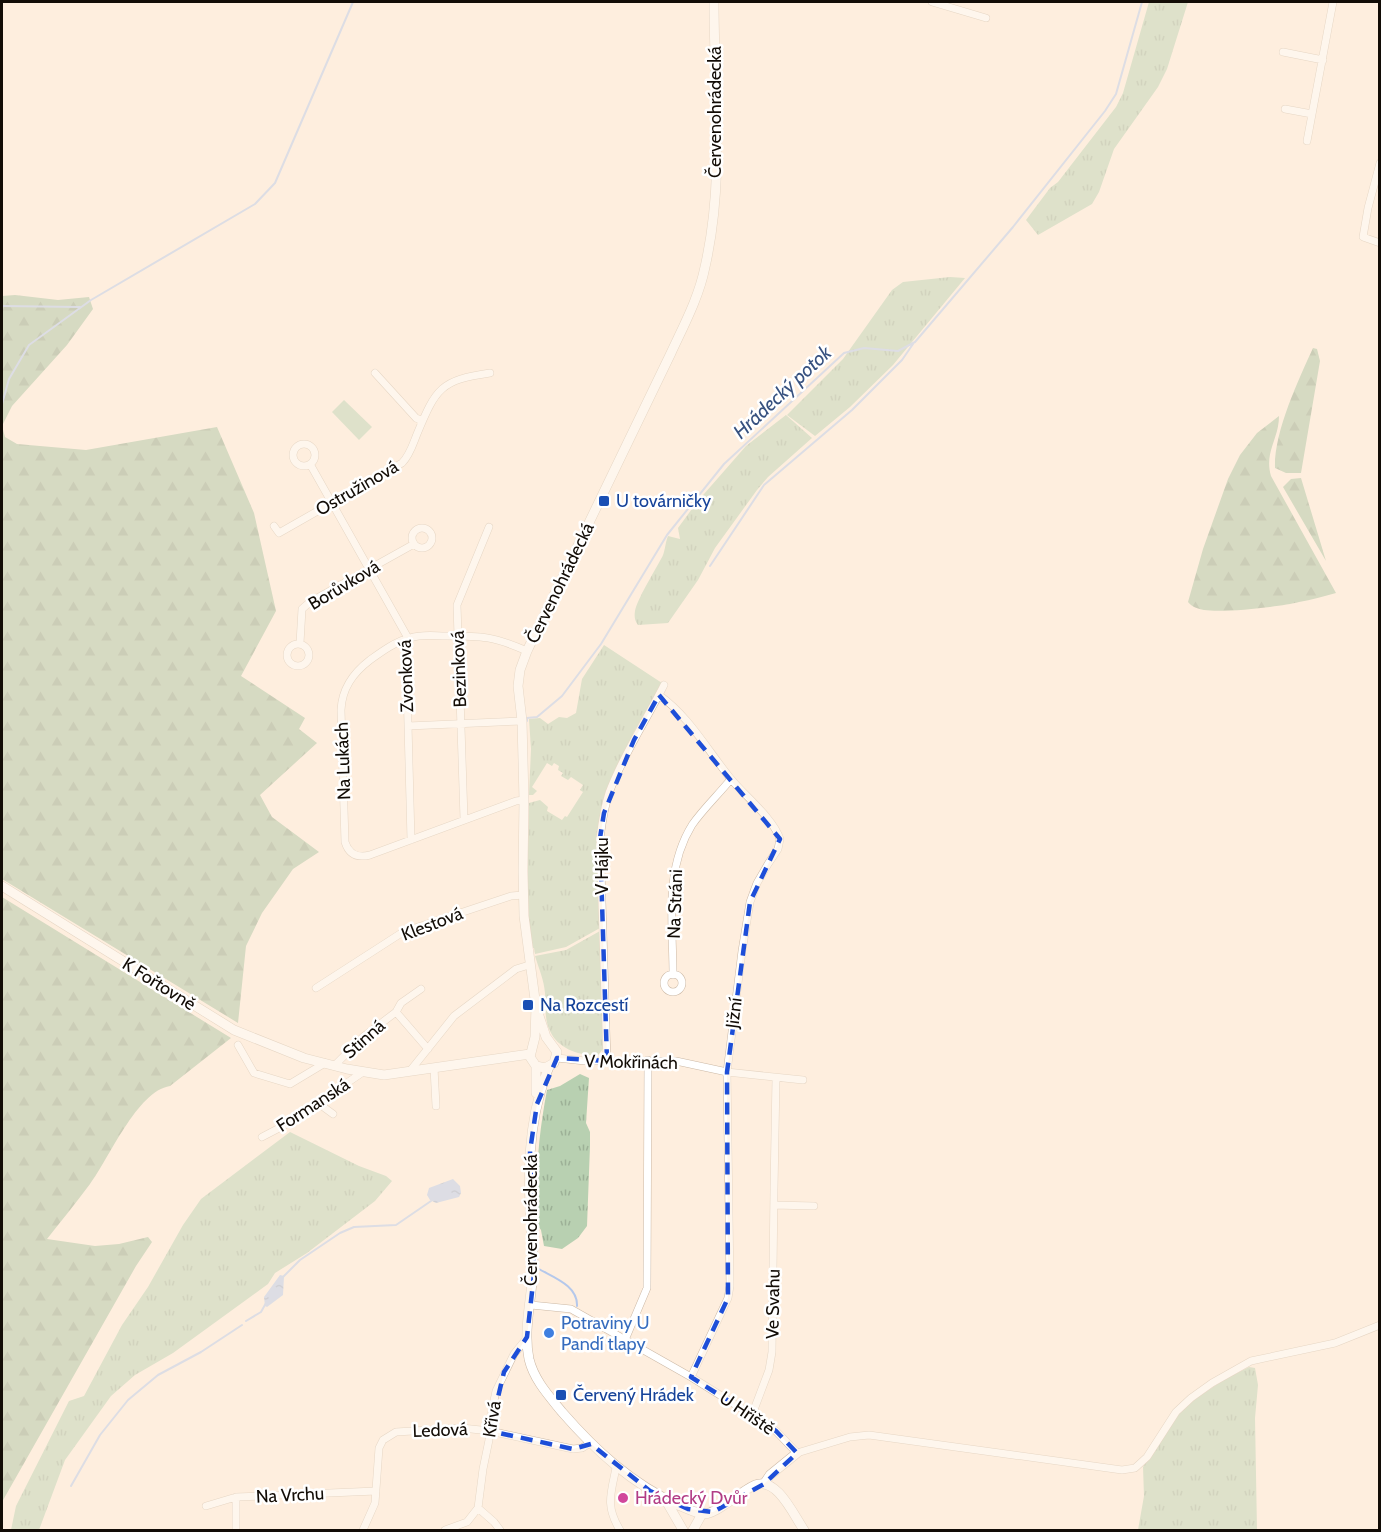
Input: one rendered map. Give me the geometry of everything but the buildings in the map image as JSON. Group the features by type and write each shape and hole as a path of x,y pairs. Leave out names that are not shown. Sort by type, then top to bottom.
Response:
{"street":[{"name":"Červenohrádecká","path":"550,1042 543,1030 536,1007 529,965 523,895 524,800 519,677 527,651 671,353 702,280 709,250 717,160 714,2"},
{"path":"937,2 986,18"},
{"path":"1307,141 1333,2"},
{"path":"1283,52 1323,60"},
{"path":"1285,109 1312,114"},
{"path":"1380,163 1363,237 1380,243"},
{"path":"375,373 416,418 422,421"},
{"name":"Ostružinová","path":"274,526 279,533 405,460 422,421 442,387 463,377 490,373"},
{"name":"Zvonková","path":"310,464 408,638 406,648 411,840"},
{"name":"Bezinková","path":"464,819 458,600 489,527"},
{"name":"Borůvková","path":"300,643 302,609 310,602 414,544"},
{"name":"Na Lukách","path":"524,800 514,801 363,857 356,856 347,848 341,710 345,688 356,673 383,651 408,638 478,635 494,638 527,651"},
{"name":"V Hájku","path":"607,1061 600,838 609,792 664,686"},
{"name":"Jižní","path":"659,695 678,711 731,779 770,822 779,835 780,843 757,884 750,902 728,1072 730,1286 728,1298 691,1377"},
{"path":"408,726 522,721"},
{"name":"Na Stráni","path":"673,975 672,899 676,863 681,847 694,822 731,779"},
{"name":"K Fořtovně","path":"2,886 234,1030 304,1058 384,1075 532,1050"},
{"name":"Klestová","path":"316,988 403,933 512,896 523,895"},
{"path":"410,1071 454,1016 516,969 529,965"},
{"name":"Stinná","path":"329,1065 396,1012 401,1003 421,989"},
{"name":"Červenohrádecká","path":"532,1050 536,1007"},
{"name":"Stinná","path":"396,1012 428,1049"},
{"path":"541,1041 550,1042 555,1048 557,1058 554,1064 543,1068 536,1066 531,1060 532,1050 541,1041"},
{"path":"238,1045 254,1073 290,1084 329,1065"},
{"name":"V Mokřinách","path":"557,1058 577,1061 676,1060 728,1072 803,1080"},
{"path":"625,1340 647,1288 648,1060"},
{"name":"Červenohrádecká","path":"536,1066 537,1104 529,1169 529,1208 534,1274 527,1337 530,1362 541,1386 590,1443 616,1468 665,1499 702,1514"},
{"name":"Červenohrádecká","path":"537,1104 549,1067"},
{"path":"434,1068 436,1106"},
{"name":"Formanská","path":"262,1137 287,1124 363,1072"},
{"name":"Ve Svahu","path":"752,1415 772,1352 776,1078"},
{"path":"318,1103 333,1114"},
{"path":"774,1205 814,1206"},
{"name":"U Hřiště","path":"531,1305 571,1310 625,1340 752,1415 776,1431 797,1453"},
{"path":"764,1484 770,1475 797,1453 850,1437 869,1435 1122,1470 1135,1468 1147,1457 1176,1412 1212,1383 1251,1361 1335,1343 1380,1325"},
{"name":"Křivá","path":"478,1509 492,1410 504,1372 527,1337"},
{"name":"Ledová","path":"363,1530 375,1503 379,1448 390,1434 462,1428 490,1431 573,1449 582,1448 590,1443"},
{"path":"616,1468 610,1508 613,1519 620,1530"},
{"path":"693,1530 702,1514 713,1512 753,1486 764,1484 778,1491 804,1530"},
{"name":"Na Vrchu","path":"206,1506 236,1497 376,1491"},
{"path":"236,1497 236,1530"},
{"path":"665,1499 683,1530"},
{"path":"445,1530 466,1522 478,1509 500,1530"}],"highlighted area":[{"path":"659,695 780,839 750,902 727,1072 728,1298 691,1377 776,1431 797,1453 764,1484 713,1512 688,1509 650,1491 591,1444 573,1449 490,1431 504,1372 527,1337 534,1274 530,1151 537,1104 557,1058 607,1061 600,838 604,813 634,740"}],"green space":[{"path":"1149,2 1188,2 1167,69 1158,87 1114,149 1099,192 1092,204 1038,235 1026,220 1116,107 1123,93"},
{"path":"950,277 965,278 893,365 850,407 815,436 787,415 843,359 892,290 903,282"},
{"path":"15,295 58,300 89,297 93,309 67,345 12,406 2,426 2,296"},
{"path":"1313,348 1317,349 1320,361 1301,473 1286,473 1275,468 1278,439 1288,407"},
{"path":"344,400 372,427 359,440 332,412"},
{"path":"786,415 812,438 768,477 757,490 715,548 698,580 668,623 638,625 635,620 636,606 662,557 668,536 680,539 678,528 697,502 746,446"},
{"path":"1279,416 1269,460 1271,476 1336,593 1290,604 1252,609 1213,611 1195,608 1188,602 1203,549 1228,479 1240,455 1257,433"},
{"path":"2,426 5,437 17,444 86,450 217,427 254,513 276,611 241,676 305,718 299,729 317,743 260,795 272,817 319,852 293,869 262,913 246,946 238,1023 2,879"},
{"path":"1301,478 1326,561 1283,487 1291,479"},
{"path":"604,645 662,683 634,732 618,767 599,823 600,928 566,947 535,954 534,948 531,948 527,898 529,803 540,800 548,807 547,811 562,820 565,816 567,817 583,792 580,790 583,785 571,777 568,780 561,776 563,773 558,770 559,766 547,763 532,787 537,791 529,795 531,749 529,719 540,718 548,724 559,717 567,718 576,713 582,679"},
{"path":"2,897 231,1038 170,1086 146,1100 125,1128 98,1173 47,1239 95,1246 119,1244 148,1237 152,1242 136,1266 2,1502"},
{"path":"600,931 603,1049 598,1055 591,1055 577,1053 564,1047 550,1031 546,1017 544,984 535,956 566,950"},
{"path":"580,1074 589,1078 586,1123 590,1132 587,1226 578,1238 562,1249 544,1246 538,1226 539,1141 547,1090 560,1086"},
{"path":"290,1132 359,1166 386,1176 392,1181 375,1201 307,1253 275,1273 268,1284 173,1353 135,1375 111,1396 65,1460 39,1530 11,1530 16,1506 69,1401 84,1396 122,1325 148,1287 183,1225 201,1199"},
{"path":"1249,1367 1255,1368 1258,1385 1255,1418 1257,1530 1138,1530 1144,1496 1143,1467 1164,1433 1192,1401 1225,1379"}],"water":[{"path":"453,1179 460,1186 459,1197 436,1203 430,1200 427,1195 429,1188"},
{"path":"280,1275 284,1276 283,1295 267,1307 264,1297"}],"waterway":[{"path":"2,404 9,379 29,345 91,300 255,204 275,183 353,2"},
{"name":"Hrádecký potok","path":"527,721 527,718 537,717 562,696 601,644 667,535 724,464 844,353 864,348 898,351 915,342 1013,227 1105,111 1116,94 1142,2"},
{"path":"2,306 80,307"},
{"path":"710,566 764,485 852,410 902,360 913,344"},
{"path":"282,1278 300,1260 340,1233 354,1227 396,1225 431,1201"},
{"path":"539,1269 570,1288 574,1293 577,1306"},
{"path":"246,1321 261,1312 266,1303"},
{"path":"71,1486 100,1435 128,1400 158,1375 201,1352 242,1325"}],"place":[{"name":"U továrničky","path":"604,501"},
{"name":"Na Rozcestí","path":"528,1005"},
{"name":"Potraviny U Pandí tlapy","path":"549,1333"},
{"name":"Červený Hrádek","path":"561,1395"},
{"name":"Hrádecký Dvůr","path":"623,1498"}]}
